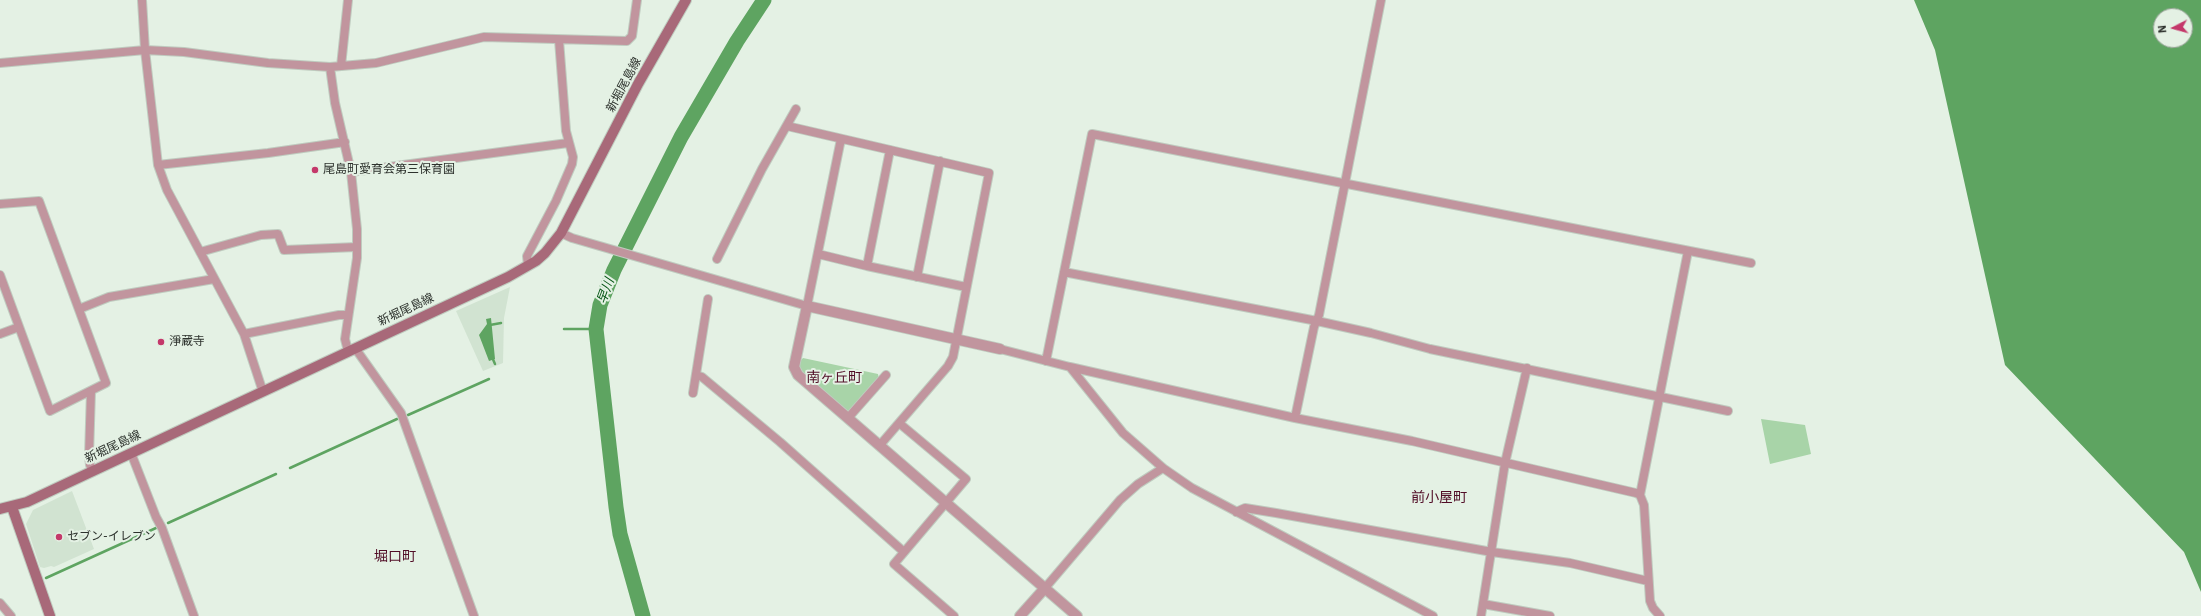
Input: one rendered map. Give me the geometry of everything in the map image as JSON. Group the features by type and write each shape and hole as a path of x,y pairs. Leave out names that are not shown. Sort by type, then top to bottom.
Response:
{"main road":[{"name":"新堀尾島線","path":"0,509 12,507 263,392 528,265 546,253 562,233 638,84 686,0"},
{"path":"12,507 50,616"}],"street":[{"path":"142,0 145,50 158,165 167,190 244,334 263,392"},
{"path":"340,66 348,0"},
{"path":"0,63 145,50 184,52 268,63 330,67 376,63 484,37 627,41 632,36 637,0"},
{"path":"1295,418 1314,327 1317,321 1381,0"},
{"path":"528,265 527,256 556,201 572,164 572,151 568,143 559,40"},
{"path":"330,67 335,103 351,172 356,211 357,246 345,339 401,413 474,616"},
{"path":"717,259 762,169 796,109"},
{"path":"787,126 989,173 953,357 948,366 880,445"},
{"path":"1046,361 1092,134 1688,252 1751,263"},
{"path":"841,139 794,370 946,504 1077,616"},
{"path":"158,165 268,153 344,142"},
{"path":"351,172 568,143"},
{"path":"867,266 890,150"},
{"path":"917,277 940,162"},
{"path":"0,204 39,201 106,383 91,392 50,411 0,275"},
{"path":"562,233 807,306 1000,349 1070,367 1295,418 1412,441 1559,474 1640,495"},
{"path":"200,252 261,235 278,234 284,250 357,246"},
{"path":"1657,615 1650,601 1644,505 1640,495 1658,397 1688,252"},
{"path":"818,254 966,287"},
{"path":"1064,272 1317,321 1371,333 1430,349 1728,411"},
{"path":"79,309 109,297 214,279"},
{"path":"693,393 708,299"},
{"path":"244,334 339,315 348,316"},
{"path":"0,334 19,327"},
{"path":"1070,367 1123,433 1163,468 1192,488 1433,616"},
{"path":"1481,616 1505,463 1527,368"},
{"path":"696,375 702,377 780,442 904,552"},
{"path":"848,418 886,375"},
{"path":"91,392 89,456 92,471"},
{"path":"899,423 966,480 894,564 954,616"},
{"path":"132,453 156,517 162,528 194,616"},
{"path":"1020,616 1120,500 1138,484 1163,468"},
{"path":"1236,512 1245,508 1276,513 1492,552 1570,563 1648,581"},
{"path":"0,603 11,616"},
{"path":"1483,604 1550,616"}],"shaded area":[{"path":"1914,0 2201,0 2201,592 2184,552 2005,365 1935,50"},
{"path":"510,287 504,318 503,363 483,371 456,311"},
{"path":"491,318 495,359 489,361 479,335 487,324 486,319"},
{"path":"803,358 878,374 879,380 848,412 802,372 799,368"},
{"path":"1761,419 1805,425 1811,454 1770,464"},
{"path":"72,491 94,549 54,567 40,567 26,524 33,510"}],"waterway":[{"name":"早川","path":"643,616 620,534 616,507 596,329 600,305 614,270 681,137 737,41 764,0"},
{"path":"490,325 501,323"},
{"path":"564,329 596,329"},
{"path":"492,357 495,364"},
{"path":"408,415 489,379"},
{"path":"290,468 397,419"},
{"path":"168,523 276,474"},
{"path":"46,578 156,528"}],"place":[{"name":"尾島町愛育会第三保育園","path":"315,170"},
{"name":"淨蔵寺","path":"161,342"},
{"name":"セブン-イレブン","path":"59,537"}],"district":[{"name":"南ヶ丘町","path":"834,378"},
{"name":"前小屋町","path":"1439,498"},
{"name":"堀口町","path":"395,557"}]}
